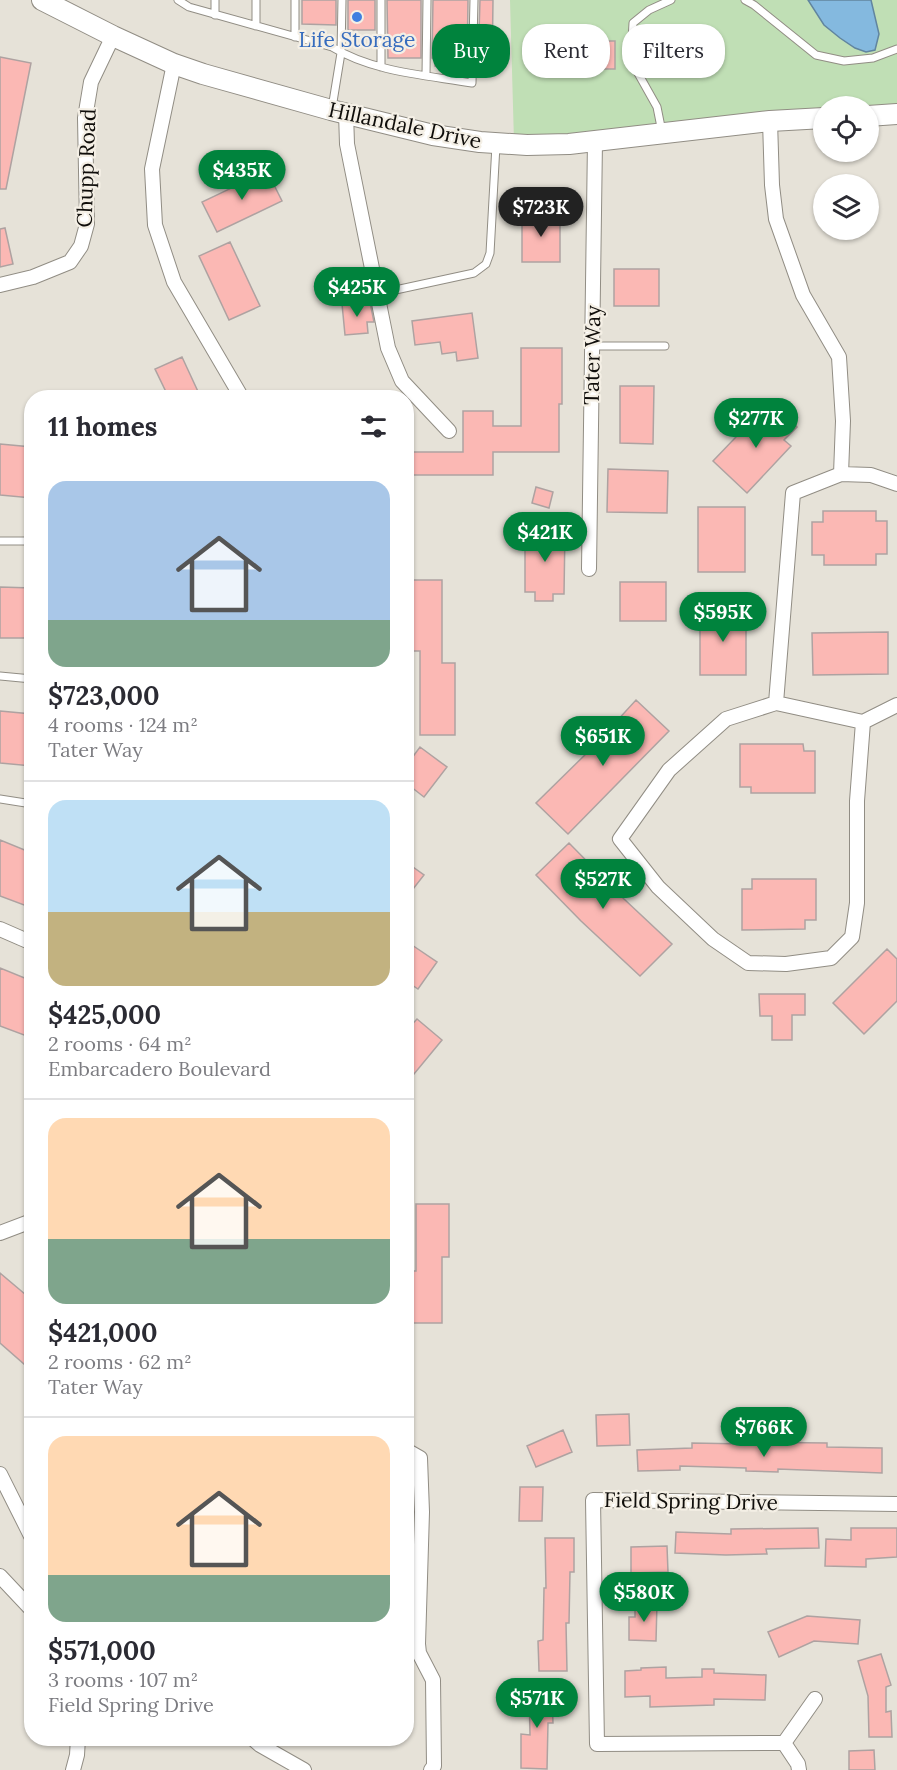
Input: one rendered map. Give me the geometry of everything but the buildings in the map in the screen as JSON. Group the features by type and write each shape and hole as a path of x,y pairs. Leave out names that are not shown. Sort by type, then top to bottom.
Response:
{"main road":[{"name":"Hillandale Drive","path":"42,0 174,64 261,92 434,135 496,143 569,144 813,119"},
{"path":"879,115 897,114"}],"street":[{"name":"Chupp Road","path":"0,285 33,277 70,262 81,246 87,224 85,118 91,82 113,36"},
{"path":"174,64 152,169 155,225 174,282 237,390"},
{"path":"338,111 347,144 388,348 402,381 410,390"},
{"path":"770,122 772,184 776,219 802,295 839,357 843,421 841,474"},
{"name":"Tater Way","path":"589,569 595,141"},
{"path":"414,394 448,430"},
{"path":"776,703 793,493 841,474 871,475 897,484"},
{"path":"863,722 857,801 857,903 852,937 831,958 786,964 748,963 713,939 658,887 620,839 669,770 726,719 776,703 863,722 897,705"},
{"path":"0,929 24,940"},
{"path":"0,1233 24,1225"},
{"path":"414,1455 420,1458 422,1512 418,1644 419,1653 433,1680 434,1766 431,1770"},
{"path":"0,1474 24,1522"},
{"name":"Field Spring Drive","path":"784,1743 597,1744 593,1500 897,1504"},
{"path":"0,1576 24,1598"},
{"path":"799,1770 798,1764 784,1743 815,1699"},
{"path":"73,1770 78,1746"},
{"path":"262,1746 304,1770"}],"lane":[{"path":"178,0 189,8 332,47 341,53 381,67 472,83 474,0"},
{"path":"214,15 215,0"},
{"path":"256,0 256,26"},
{"path":"295,37 296,0"},
{"path":"338,111 342,0"},
{"path":"381,0 381,67"},
{"path":"426,75 427,0"},
{"path":"663,134 657,107 634,66 632,40 633,23 648,10 670,0"},
{"path":"745,0 816,55 844,61 873,58 897,49"},
{"path":"377,294 474,273 486,264 490,253 496,143"},
{"path":"592,346 665,346"},
{"path":"0,541 24,541"},
{"path":"0,676 24,678"},
{"path":"0,799 24,803"}],"green space":[{"path":"510,0 897,0 897,109 879,107 879,96 813,96 813,119 514,142"}],"water":[{"path":"808,0 871,0 879,34 875,50 866,52 840,38 824,25"}],"place":[{"name":"Life Storage","path":"357,17"}]}
